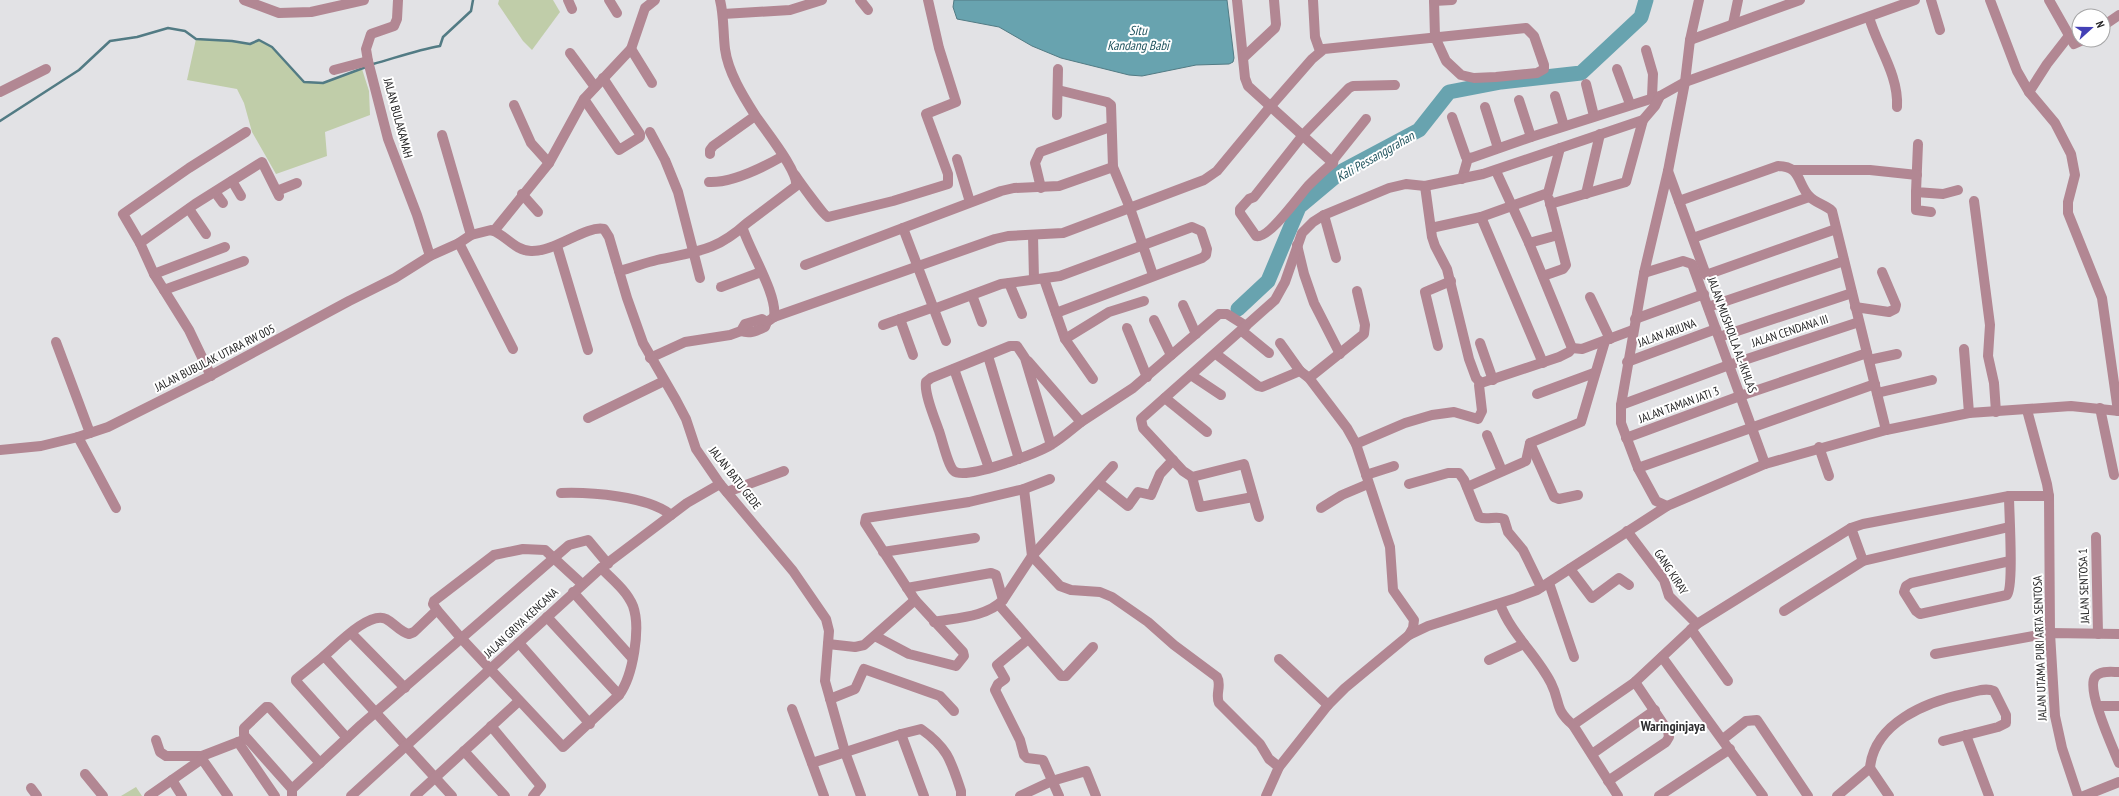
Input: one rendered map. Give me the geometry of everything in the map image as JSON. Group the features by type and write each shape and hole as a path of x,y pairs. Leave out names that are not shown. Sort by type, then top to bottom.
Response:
{"street":[{"path":"244,0 279,12 311,12 364,0"},
{"name":"JALAN BULAKAMAH","path":"398,0 397,19 394,26 377,31 369,36 366,49 388,139 417,215 430,256"},
{"path":"609,0 617,13"},
{"path":"494,231 549,162 584,99 632,49 645,8 654,0"},
{"path":"720,0 728,60 734,78 755,116 795,175 808,190 823,214 828,217 893,201 948,184 948,174 926,114 956,102 939,48 928,0"},
{"path":"723,14 790,10 822,0"},
{"path":"860,0 868,10"},
{"path":"1237,0 1244,56 1245,78 1248,86 1333,163"},
{"path":"1244,56 1274,28 1276,24 1274,0"},
{"path":"1313,0 1315,37 1320,51"},
{"path":"650,358 685,342 730,335 740,331 748,334 765,328 771,320 995,239 1008,236 1063,234 1210,177 1320,51 1327,48 1435,37 1526,28 1534,36 1544,69 1536,73 1466,78 1454,70 1446,61 1435,37 1434,1 1452,0"},
{"path":"1550,204 1626,182 1643,120 1669,90 1690,40 1699,0"},
{"path":"1733,24 1738,0"},
{"path":"1690,40 1800,0"},
{"path":"1468,158 1630,104 1913,0"},
{"path":"1931,0 1940,30"},
{"path":"1409,635 1428,626 1500,604 1545,585 1667,506 1764,461 1886,430 1968,413 2071,406 2118,411 2102,298 2068,214 2068,202 2075,174 2070,154 2055,123 2029,92 2017,71 1990,0"},
{"path":"2049,0 2071,40"},
{"path":"1869,17 1874,34 1882,49 1894,82 1897,107"},
{"path":"2029,92 2047,64 2068,37"},
{"path":"632,49 652,83"},
{"path":"1646,50 1652,70 1669,90 1668,171 1644,273 1635,319 1621,405 1621,423 1638,468 1656,501 1667,506"},
{"path":"570,53 596,87"},
{"path":"334,70 368,61"},
{"path":"0,92 46,69"},
{"path":"1058,69 1058,114"},
{"path":"1617,69 1630,104"},
{"path":"584,99 619,150 640,136 603,78"},
{"path":"1586,84 1594,116"},
{"path":"1366,119 1334,159 1333,163 1307,188 1281,219 1263,235 1256,236 1240,213 1240,209 1249,199 1254,197 1303,135 1349,88 1353,86 1395,85"},
{"path":"1058,90 1108,102 1111,105 1110,127 1113,167 1130,208 1153,275"},
{"path":"1555,96 1564,126"},
{"path":"1519,100 1531,137"},
{"path":"514,105 531,143 549,162"},
{"path":"1486,107 1498,148"},
{"path":"710,154 710,150 713,146 755,116"},
{"path":"1452,117 1468,158 1462,179"},
{"path":"1253,497 1201,508 1192,477 1173,460 1143,428 1140,422 1142,416 1216,354 1243,327 1279,296 1297,244 1307,227 1324,215 1389,188 1406,184 1425,186 1496,171 1643,120"},
{"path":"1041,188 1035,163 1040,152 1110,127"},
{"path":"211,376 189,330 154,274 140,243 123,214 189,168 246,132"},
{"path":"650,132 665,160 678,192 700,278"},
{"path":"1586,194 1600,134"},
{"path":"442,135 471,235"},
{"path":"1918,144 1916,210 1931,212"},
{"path":"1543,276 1566,267 1548,193 1560,148"},
{"path":"709,182 730,179 750,172 783,156"},
{"path":"957,159 970,202"},
{"path":"140,243 189,209 262,162 278,193 297,183"},
{"path":"1679,200 1778,166 1788,166 1794,170 1809,197 1832,212 1835,218 1836,229 1886,430"},
{"path":"805,265 970,202 1014,188 1059,186 1113,167"},
{"path":"1794,170 1870,170 1917,175"},
{"path":"1496,171 1529,243 1572,348"},
{"path":"1668,171 1706,275 1836,229"},
{"path":"619,271 656,261 693,254 712,247 743,229 747,223 793,190 796,183 795,175"},
{"path":"232,181 241,196"},
{"path":"1425,186 1435,246 1444,260 1451,281 1469,359 1476,378 1481,383"},
{"path":"1916,192 1941,194 1958,190"},
{"path":"216,192 223,203"},
{"path":"1431,228 1482,217 1548,193"},
{"path":"522,194 538,212"},
{"path":"1693,238 1809,197"},
{"path":"1974,201 1990,325 1988,356 1994,382 1996,412"},
{"path":"189,209 206,234"},
{"path":"1324,215 1336,258"},
{"path":"1482,217 1543,363"},
{"path":"883,325 1009,283 1060,276 1195,227 1201,231 1207,249 1204,256 1056,314"},
{"path":"903,228 946,341"},
{"name":"JALAN BATU GEDE","path":"494,231 522,250 534,251 557,246 594,229 604,229 609,237 633,317 650,358 686,419 696,449 720,484 774,547 823,613 828,626 825,677 845,752 861,796"},
{"path":"743,229 772,303 771,320"},
{"name":"JALAN BUBULAK UTARA RW 005","path":"0,450 41,446 78,437 113,425 211,376 349,301 395,278 430,256 459,243 471,235 491,230 494,231"},
{"path":"1033,235 1039,279 1066,339 1093,379"},
{"path":"1529,243 1558,235"},
{"path":"459,243 514,348"},
{"path":"1297,244 1304,274 1314,303 1340,354"},
{"path":"557,246 588,350"},
{"path":"154,274 225,247"},
{"path":"164,290 244,261"},
{"name":"JALAN MUSHOLLA AL-IKHLAS","path":"1644,273 1683,261 1690,262 1704,294 1764,461"},
{"path":"1708,307 1844,261"},
{"path":"721,287 761,272"},
{"path":"1855,307 1889,312 1895,309 1896,305 1882,272"},
{"path":"1438,346 1425,293 1451,281"},
{"path":"1009,283 1022,314"},
{"path":"1309,378 1362,336 1365,331 1366,325 1356,291"},
{"name":"JALAN ARJUNA","path":"1627,362 1852,293"},
{"path":"1635,319 1704,294"},
{"path":"972,295 982,322"},
{"path":"1530,443 1580,422 1585,413 1594,373 1607,340 1590,297"},
{"path":"1066,339 1109,312 1144,301"},
{"path":"1183,305 1196,334"},
{"path":"1051,445 1025,358 1020,348 1014,345 931,378 926,385 952,469 961,473 989,468 1019,459 1051,445 1081,422 1147,377 1219,314 1223,313 1229,316 1243,327 1269,353"},
{"path":"900,319 913,355"},
{"path":"1154,320 1171,355"},
{"name":"JALAN CENDANA III","path":"1621,405 1729,365 1859,322"},
{"path":"1127,328 1147,377"},
{"path":"1572,348 1582,349 1633,330"},
{"path":"56,342 90,433"},
{"path":"1266,796 1279,767 1328,705 1409,635 1414,628 1414,620 1393,590 1390,547 1356,444 1347,428 1309,378 1300,371 1280,342"},
{"path":"1480,343 1493,380"},
{"path":"1481,383 1543,363 1566,354 1572,348"},
{"path":"1964,349 1968,413"},
{"path":"1216,354 1258,386 1262,387 1300,371"},
{"name":"JALAN TAMAN JATI 3","path":"1626,438 1740,396 1868,357 1897,354"},
{"path":"988,356 1019,459"},
{"path":"1025,358 1081,422"},
{"path":"954,369 989,468"},
{"path":"1538,394 1594,373"},
{"path":"1191,375 1221,396"},
{"path":"588,418 664,380"},
{"path":"1638,468 1751,428 1876,389 1932,380"},
{"path":"1356,444 1405,423 1432,415 1454,412 1478,418 1482,412 1479,385 1481,383"},
{"path":"1165,398 1207,432"},
{"path":"2100,408 2114,475"},
{"name":"JALAN UTAMA PURI ARTA SENTOSA","path":"2027,410 2048,484 2050,633 2056,726 2078,796"},
{"path":"1487,435 1502,471"},
{"path":"78,437 116,508"},
{"path":"1467,487 1527,460 1530,443"},
{"path":"1530,443 1554,497 1559,499 1578,495"},
{"path":"1819,447 1829,476"},
{"path":"1099,482 1128,506 1138,492 1151,495 1160,474 1173,460"},
{"path":"1192,477 1244,464 1259,516"},
{"path":"934,622 980,612 1001,602 1032,556 1113,466"},
{"path":"1321,508 1367,479 1394,466"},
{"path":"727,492 784,471"},
{"path":"1409,484 1456,472 1461,475 1479,517 1482,519 1499,517 1504,519 1508,532 1545,585 1574,657"},
{"path":"875,636 909,654 956,666 963,653 915,600 883,552 865,523 865,520 869,517 970,502 1024,489 1050,479"},
{"name":"JALAN GRIYA KENCANA","path":"351,796 582,584 671,515 720,484"},
{"path":"1024,489 1032,556 1060,586 1071,590 1100,592 1112,597 1148,622 1217,678 1219,682 1217,697 1219,703 1260,744 1269,759 1279,767"},
{"path":"561,493 596,493 654,504 671,515"},
{"path":"1573,725 1635,682 1694,627 1851,528 1863,524 2009,496 2049,496"},
{"path":"2009,496 2009,527 2010,561 2010,590 2004,596 1920,614 1916,611 1904,592 1906,586 1911,582 2010,561"},
{"path":"1784,611 1863,561 2009,527"},
{"path":"1851,528 1863,561"},
{"name":"GANG KIRAY","path":"1627,531 1664,580 1669,596 1694,627 1728,681"},
{"name":"JALAN SENTOSA 1","path":"2096,537 2098,634"},
{"path":"883,552 975,538"},
{"path":"242,741 292,793 320,763 375,712 405,688 461,638 554,557 569,546 588,540 632,604 636,630 632,658 624,685 619,695 590,724 563,747 461,638 434,606 434,600 494,555 523,549 545,550 554,557 582,584"},
{"path":"1570,569 1592,598 1618,578 1629,585"},
{"path":"907,588 991,573 998,578 1001,602 1027,640 1064,678 1093,647"},
{"path":"574,592 632,658"},
{"path":"828,644 860,646 875,636 915,600"},
{"path":"1500,604 1508,624 1551,682 1561,714 1573,725 1618,796"},
{"path":"347,738 296,681 296,679 351,633 370,620 379,618 385,619 406,633 412,634 437,610"},
{"path":"547,617 619,695"},
{"path":"351,633 405,688"},
{"path":"1935,654 2050,633 2119,634"},
{"path":"1027,640 997,665 998,670 1005,678 998,684 995,690 1024,754 1027,758 1043,760 1059,796"},
{"path":"519,643 590,724"},
{"path":"1489,660 1524,644"},
{"path":"324,656 452,796"},
{"path":"1662,657 1763,796"},
{"path":"1279,659 1328,705"},
{"path":"830,699 855,689 864,669 940,696 954,711"},
{"path":"2119,672 2105,672 2096,676 2093,687 2098,706 2119,763"},
{"path":"1608,781 1668,740 1668,731 1635,682"},
{"path":"1844,794 1870,768 1871,758 1883,735 1909,714 1948,697 1984,689 1994,691 2006,715 2006,723 1998,727 1943,741"},
{"path":"415,796 519,700"},
{"path":"275,796 242,741 244,728 268,706 320,763"},
{"path":"2098,706 2119,706"},
{"path":"792,709 824,796"},
{"path":"1592,754 1655,710"},
{"path":"1723,739 1746,721 1757,720 1808,796"},
{"path":"491,726 541,786 533,796"},
{"path":"812,763 921,729 944,749 956,774 960,796"},
{"path":"901,734 924,796"},
{"path":"1966,735 1989,796"},
{"path":"156,740 159,750 164,755 202,758"},
{"path":"149,796 202,758 242,741"},
{"path":"1659,796 1730,749"},
{"path":"464,751 505,796"},
{"path":"202,758 228,796"},
{"path":"1870,768 1890,796"},
{"path":"1020,796 1052,781 1086,770 1095,796"},
{"path":"85,774 103,796"},
{"path":"172,780 182,796"},
{"path":"2084,796 2119,782"}],"green space":[{"path":"499,0 553,0 560,12 532,50 523,41 498,4"},
{"path":"196,39 232,41 250,44 259,40 272,47 304,82 323,83 362,69 369,91 370,115 325,132 327,156 276,174 252,132 244,103 237,89 187,80"},
{"path":"136,787 142,796 121,796"}],"water":[{"name":"Situ Kandang Babi","path":"954,0 1227,0 1234,58 1233,62 1229,64 1196,65 1142,76 1129,75 1061,58 1032,46 999,27 957,19 953,7"}],"waterway":[{"path":"373,64 440,46 443,37 471,11 473,0"},
{"name":"Kali Pessanggrahan","path":"1238,309 1268,281 1299,207 1342,171 1419,130 1449,92 1501,82 1581,73 1641,17 1646,0"},
{"path":"0,121 79,70 110,41 137,37 168,28 185,31 196,39 232,41 250,44 259,40 272,47 304,82 323,83 366,67"}],"district":[{"name":"Waringinjaya","path":"1673,726"}]}
